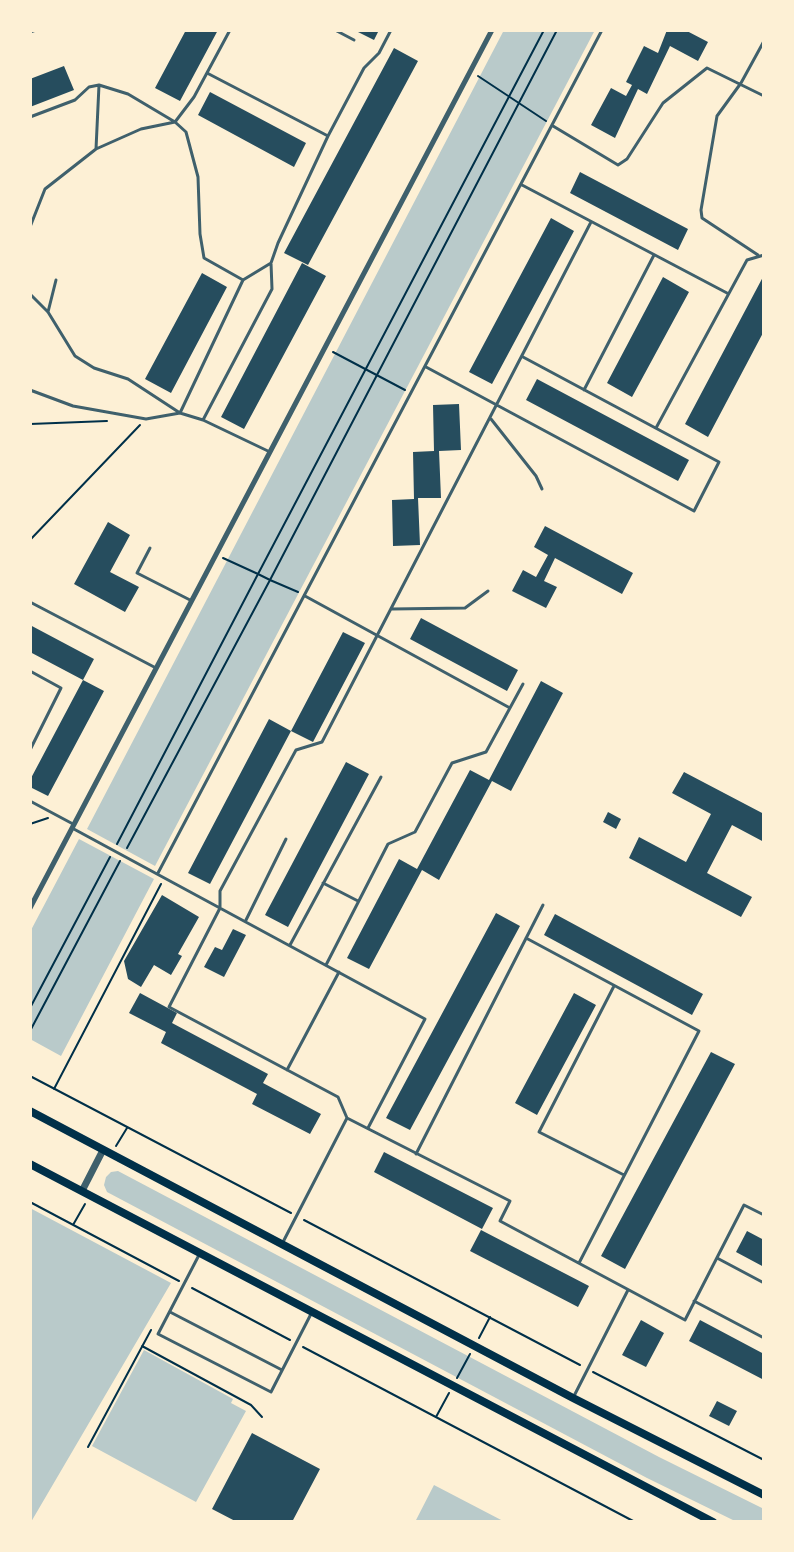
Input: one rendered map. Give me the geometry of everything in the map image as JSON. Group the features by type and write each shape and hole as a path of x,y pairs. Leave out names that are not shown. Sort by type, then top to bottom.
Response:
{"main road":[{"path":"30,1111 573,1398 764,1495"},
{"path":"30,1164 713,1522"}],"street":[{"path":"30,908 492,30"},
{"path":"82,1191 103,1150"}],"lane":[{"path":"30,32 36,30"},
{"path":"30,226 45,189 96,149 141,129 175,122 184,113 230,30"},
{"path":"335,30 354,40"},
{"path":"203,420 272,289 271,263 328,136 364,68 379,52 391,30"},
{"path":"158,873 602,30"},
{"path":"758,255 702,218 702,202 717,116 741,83 764,41"},
{"path":"553,126 618,165 627,159 667,98 707,68 764,96"},
{"path":"207,73 328,136"},
{"path":"96,149 99,86"},
{"path":"30,117 75,100 89,87 99,86 128,94 175,122 186,132 198,177 200,234 204,258 243,280"},
{"path":"522,185 727,293"},
{"path":"30,216 35,214"},
{"path":"591,222 498,406 322,742 296,750 220,891 220,908 169,1006 338,1097 347,1118 510,1202 500,1221 685,1320 744,1205 764,1215"},
{"path":"584,390 654,255"},
{"path":"656,428 727,293 747,260 764,255"},
{"path":"180,413 243,280 271,263"},
{"path":"48,312 56,280"},
{"path":"30,294 48,312 75,356 94,368 128,379 180,413 203,420 270,452"},
{"path":"426,367 694,512 719,462 523,357"},
{"path":"30,390 73,406 146,419 180,413"},
{"path":"491,419 536,476 542,489"},
{"path":"150,548 137,573 192,601"},
{"path":"392,609 465,608 488,591"},
{"path":"305,596 510,708"},
{"path":"30,602 156,668"},
{"path":"30,671 61,688 30,750"},
{"path":"326,964 388,844 415,832 452,763 486,752 523,684"},
{"path":"290,945 381,777"},
{"path":"30,801 114,850 425,1019 368,1128"},
{"path":"245,921 286,838"},
{"path":"323,883 358,901"},
{"path":"416,1154 543,905"},
{"path":"526,938 699,1031 579,1263"},
{"path":"287,1070 339,972"},
{"path":"614,986 539,1132 624,1175"},
{"path":"281,1244 347,1118"},
{"path":"200,1254 158,1334 271,1392 312,1312"},
{"path":"717,1258 764,1283"},
{"path":"573,1398 629,1289"},
{"path":"694,1301 764,1338"},
{"path":"170,1312 282,1370"}],"path":[{"path":"30,1008 544,30"},
{"path":"31,1028 270,580 375,374 557,30"},
{"path":"470,72 553,126"},
{"path":"325,348 412,393"},
{"path":"30,540 146,419"},
{"path":"30,424 111,420"},
{"path":"216,555 305,596"},
{"path":"30,824 56,815"},
{"path":"54,1089 165,877"},
{"path":"30,1076 764,1460"},
{"path":"30,1202 635,1522"},
{"path":"172,1290 177,1280"},
{"path":"436,1417 490,1317"},
{"path":"88,1447 152,1327"},
{"path":"142,1346 251,1405 262,1417"}],"shaded area":[{"path":"504,30 595,30 155,866 87,829"},
{"path":"79,839 154,879 61,1056 30,1039 30,932"},
{"path":"118,1171 659,1457 764,1509 764,1522 737,1522 647,1478 107,1192 104,1185 106,1177 111,1172"},
{"path":"30,1208 171,1283 31,1522 30,1522"},
{"path":"144,1350 233,1399 231,1403 246,1411 196,1502 92,1446"},
{"path":"434,1485 505,1522 415,1522"}],"building":[{"path":"186,30 218,30 180,101 155,88"},
{"path":"354,30 379,30 374,40"},
{"path":"667,30 685,30 708,42 698,61 670,46 647,94 638,89 615,138 591,125 611,88 626,96 632,85 626,82 644,46 658,53"},
{"path":"394,48 418,61 308,265 284,253"},
{"path":"64,66 74,90 30,107 30,79"},
{"path":"210,92 306,143 294,167 198,115"},
{"path":"580,172 688,229 678,250 570,193"},
{"path":"551,218 574,231 492,384 469,372"},
{"path":"302,263 326,276 244,429 221,417"},
{"path":"202,273 227,287 171,393 145,379"},
{"path":"764,275 764,331 708,437 685,424"},
{"path":"663,277 689,292 632,397 607,383"},
{"path":"537,379 689,460 678,481 526,400"},
{"path":"459,404 461,450 439,451 441,498 418,498 420,545 393,546 392,500 414,499 413,452 434,451 433,405"},
{"path":"108,522 130,535 110,572 139,587 125,612 74,584"},
{"path":"545,526 633,573 622,594 555,558 544,581 557,587 546,608 512,591 523,570 536,577 548,555 534,547"},
{"path":"421,618 518,670 507,691 410,639"},
{"path":"30,625 94,659 83,680 30,652"},
{"path":"343,632 365,643 313,742 291,731"},
{"path":"83,680 104,691 48,796 30,787 30,780"},
{"path":"541,681 563,693 511,791 492,781 439,880 422,870 369,969 347,958 399,859 417,869 470,770 489,780"},
{"path":"269,719 291,731 210,884 188,873"},
{"path":"346,762 369,774 288,927 265,915"},
{"path":"684,772 764,814 764,842 732,825 707,873 752,897 741,917 629,858 639,837 686,862 711,814 672,793"},
{"path":"608,812 621,819 616,829 603,822"},
{"path":"162,895 199,917 178,954 182,956 171,975 154,965 141,987 128,979 124,961"},
{"path":"496,913 520,926 410,1130 386,1118"},
{"path":"555,914 703,994 692,1015 544,935"},
{"path":"233,929 246,935 224,977 204,967 215,947 222,950"},
{"path":"140,993 177,1013 172,1023 268,1074 263,1083 321,1114 310,1134 252,1104 257,1094 161,1043 166,1032 129,1013"},
{"path":"574,993 596,1005 537,1115 515,1103"},
{"path":"711,1052 735,1064 625,1269 601,1256"},
{"path":"384,1152 493,1208 482,1229 374,1172"},
{"path":"481,1230 589,1286 578,1307 470,1251"},
{"path":"747,1231 764,1240 764,1267 736,1252"},
{"path":"641,1320 664,1333 646,1367 622,1355"},
{"path":"700,1320 764,1354 764,1380 689,1341"},
{"path":"717,1401 737,1411 729,1426 709,1416"},
{"path":"252,1433 320,1469 292,1522 237,1522 212,1509"}]}
